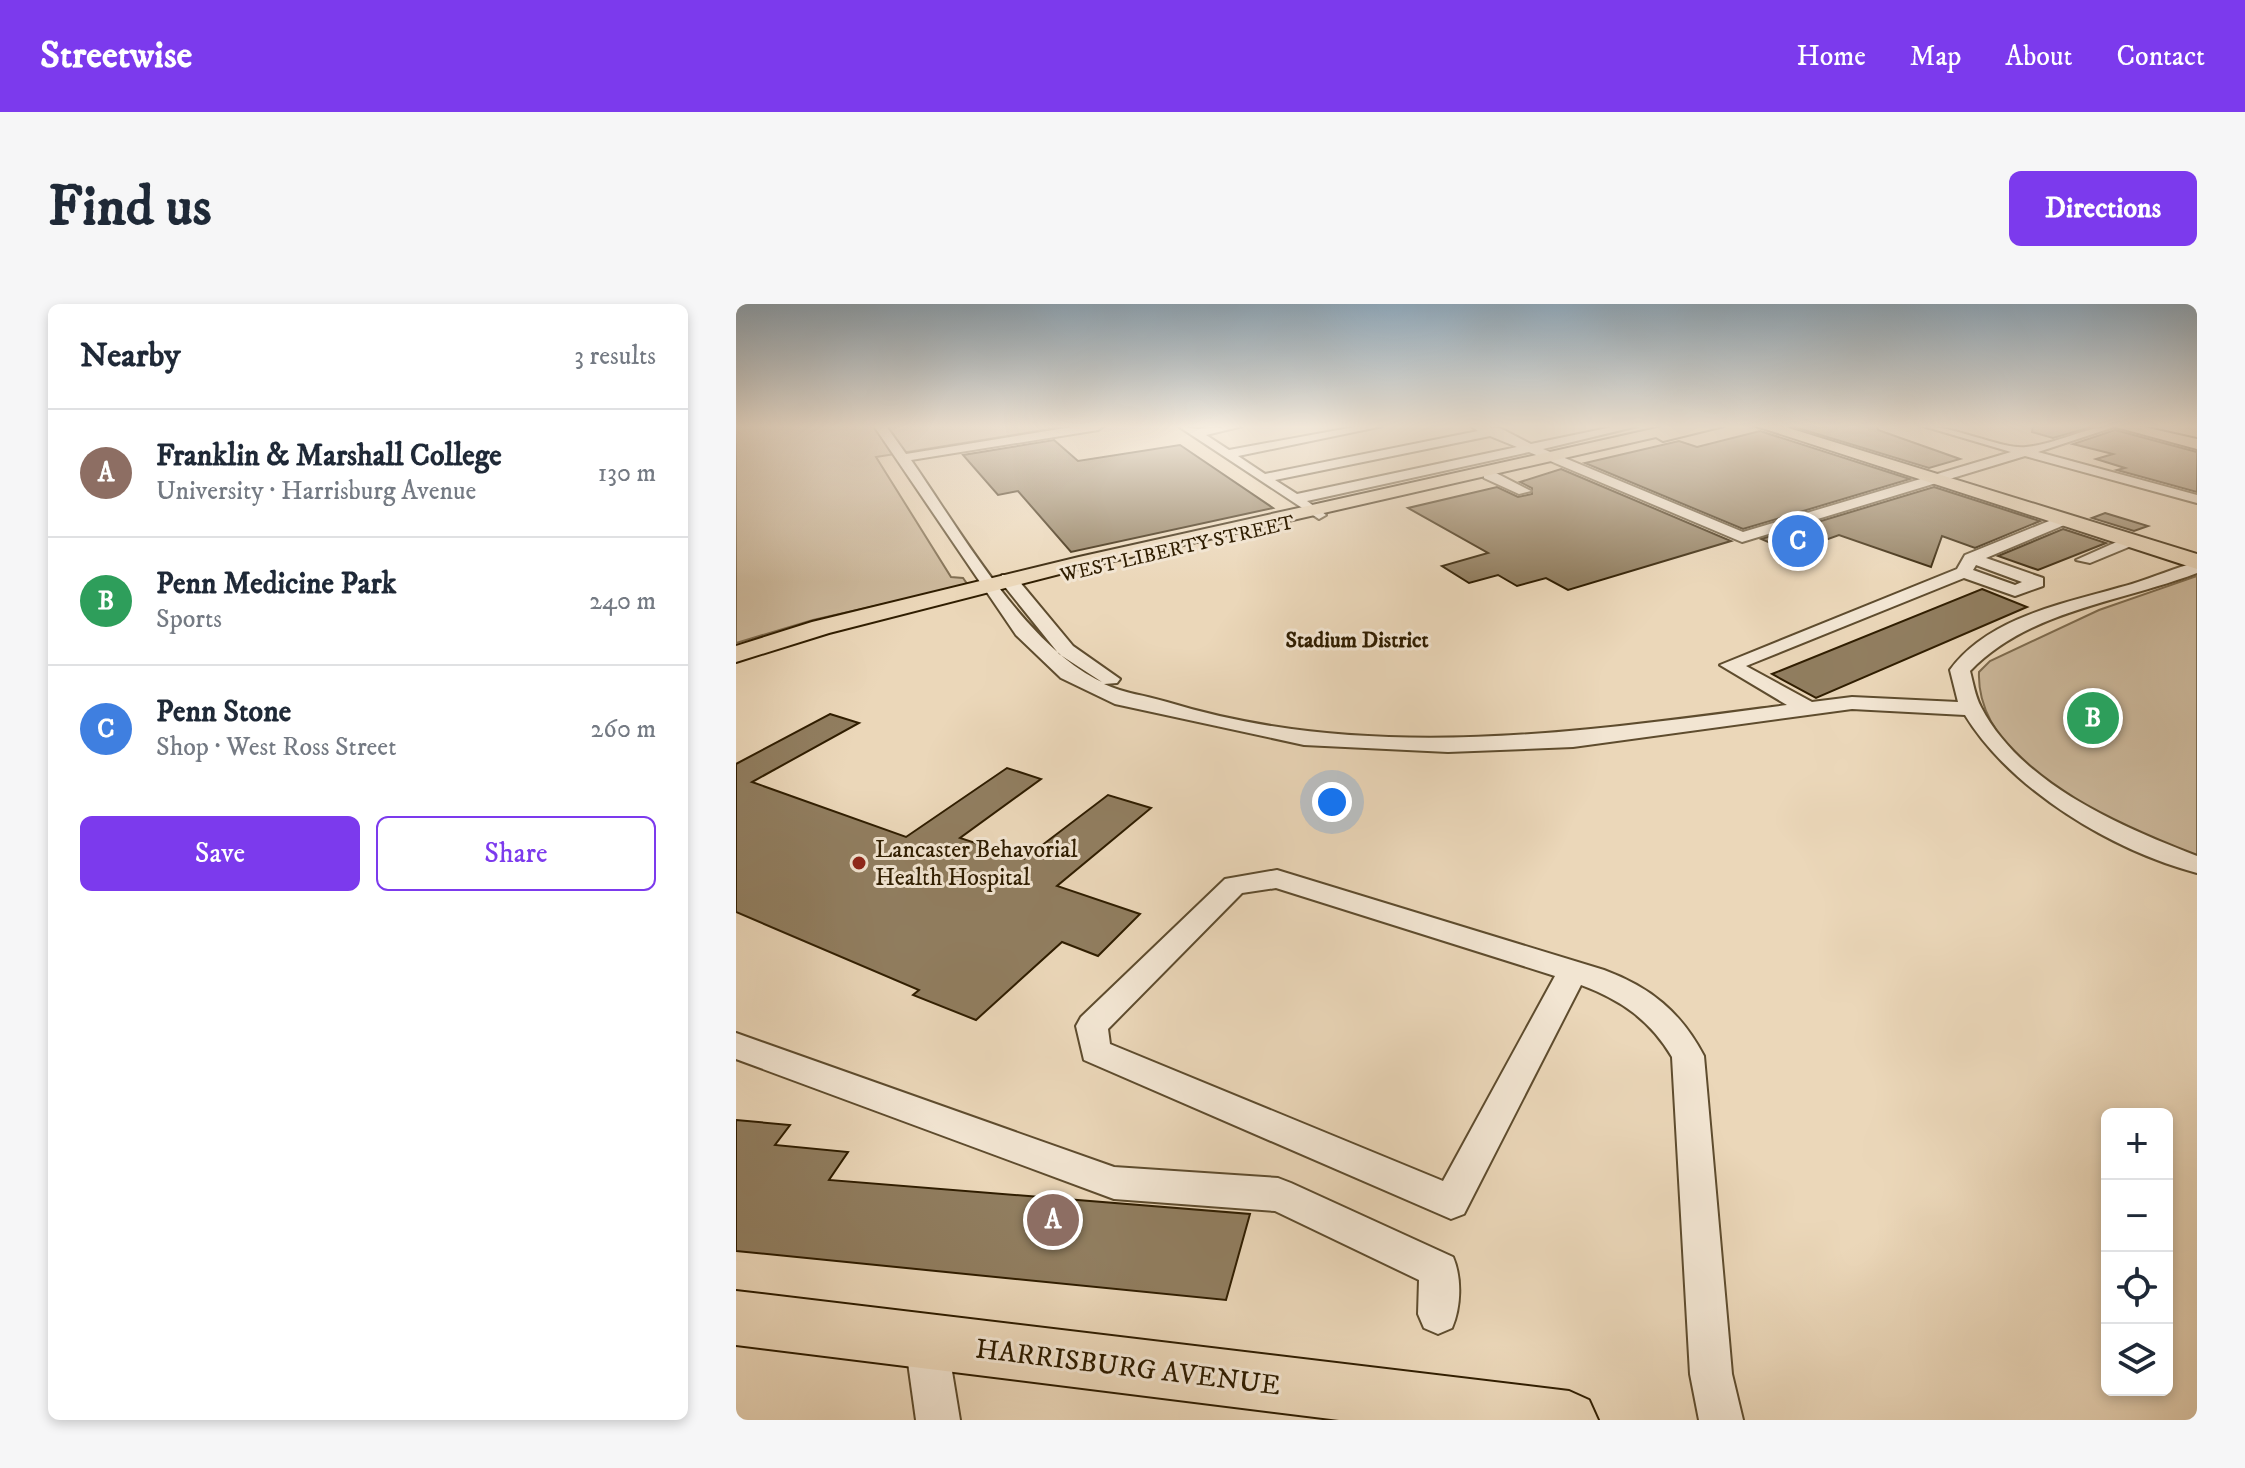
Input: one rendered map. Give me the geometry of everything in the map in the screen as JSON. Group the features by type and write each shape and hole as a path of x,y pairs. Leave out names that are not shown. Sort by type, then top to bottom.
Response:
{"highway":[{"path":"1931,478 2197,565"}],"main road":[{"name":"WEST LIBERTY STREET","path":"736,654 818,628 1002,580 1308,508 1455,478"},
{"name":"WEST LIBERTY STREET","path":"1308,508 1472,478"},
{"name":"HARRISBURG AVENUE","path":"736,1318 1455,1413 1569,1420"}],"street":[{"path":"918,478 1002,580 1023,631 1068,674 1122,700 1150,703 1198,718 1304,738 1475,745 1573,740 1807,708 1898,703 1969,709"},
{"path":"1264,478 1308,508 1418,478"},
{"path":"1279,488 1327,478"},
{"path":"1496,478 1524,491"},
{"path":"1601,478 1742,537 1937,478"},
{"path":"2120,478 2197,499"},
{"path":"1807,708 1730,665 1967,565 2064,520"},
{"path":"2084,560 2130,541"},
{"path":"2197,565 2158,584 2081,604 1987,644 1971,655 1960,670 1969,709 1996,744 2040,783 2127,835 2197,865"},
{"path":"1573,971 1451,1202 1095,1051 1092,1026 1234,885 1255,879 1277,879 1573,971 1621,987 1649,1003 1673,1029 1688,1056 1711,1374 1721,1420"},
{"path":"736,1046 1114,1183 1278,1195 1439,1270 1438,1314"},
{"path":"926,1341 938,1420"}],"shaded area":[{"path":"736,478 889,478 951,577 963,578 968,585 813,620 736,643"},
{"path":"2197,576 2197,860 2095,811 2059,790 2027,765 2001,737 1984,706 1979,672 1990,661 2099,610"}],"building":[{"path":"983,478 1229,478 1273,508 1071,552 1018,491 998,495"},
{"path":"1532,478 1582,478 1731,541 1568,590 1546,578 1517,586 1498,575 1469,583 1442,566 1488,553 1408,508 1497,487 1518,497 1532,494 1532,488 1520,482"},
{"path":"1621,478 1910,479 1743,529"},
{"path":"2146,478 2197,478 2197,492"},
{"path":"1934,487 2040,521 1975,548 1942,536 1931,567 1839,535 1792,552 1761,539"},
{"path":"2105,513 2148,526 2134,531 2092,518"},
{"path":"2063,529 2106,543 2038,570 1998,556"},
{"path":"1982,589 2027,607 1816,698 1772,674"},
{"name":"Lancaster Behavorial Health Hospital","path":"830,714 859,723 752,782 906,837 1007,768 1041,779 960,838 1024,859 1108,795 1151,808 1057,886 1140,914 1098,956 1062,942 976,1020 913,995 919,990 736,912 736,764"},
{"path":"736,1120 790,1125 775,1145 848,1152 829,1180 1250,1214 1226,1300 736,1251"}],"place":[{"name":"Penn Stone","path":"1798,541"},
{"name":"Penn Medicine Park","path":"2093,718"},
{"name":"Lancaster Behavorial Health Hospital","path":"859,863"},
{"name":"Franklin & Marshall College","path":"1053,1220"}],"district":[{"name":"Stadium District","path":"1357,639"}]}
